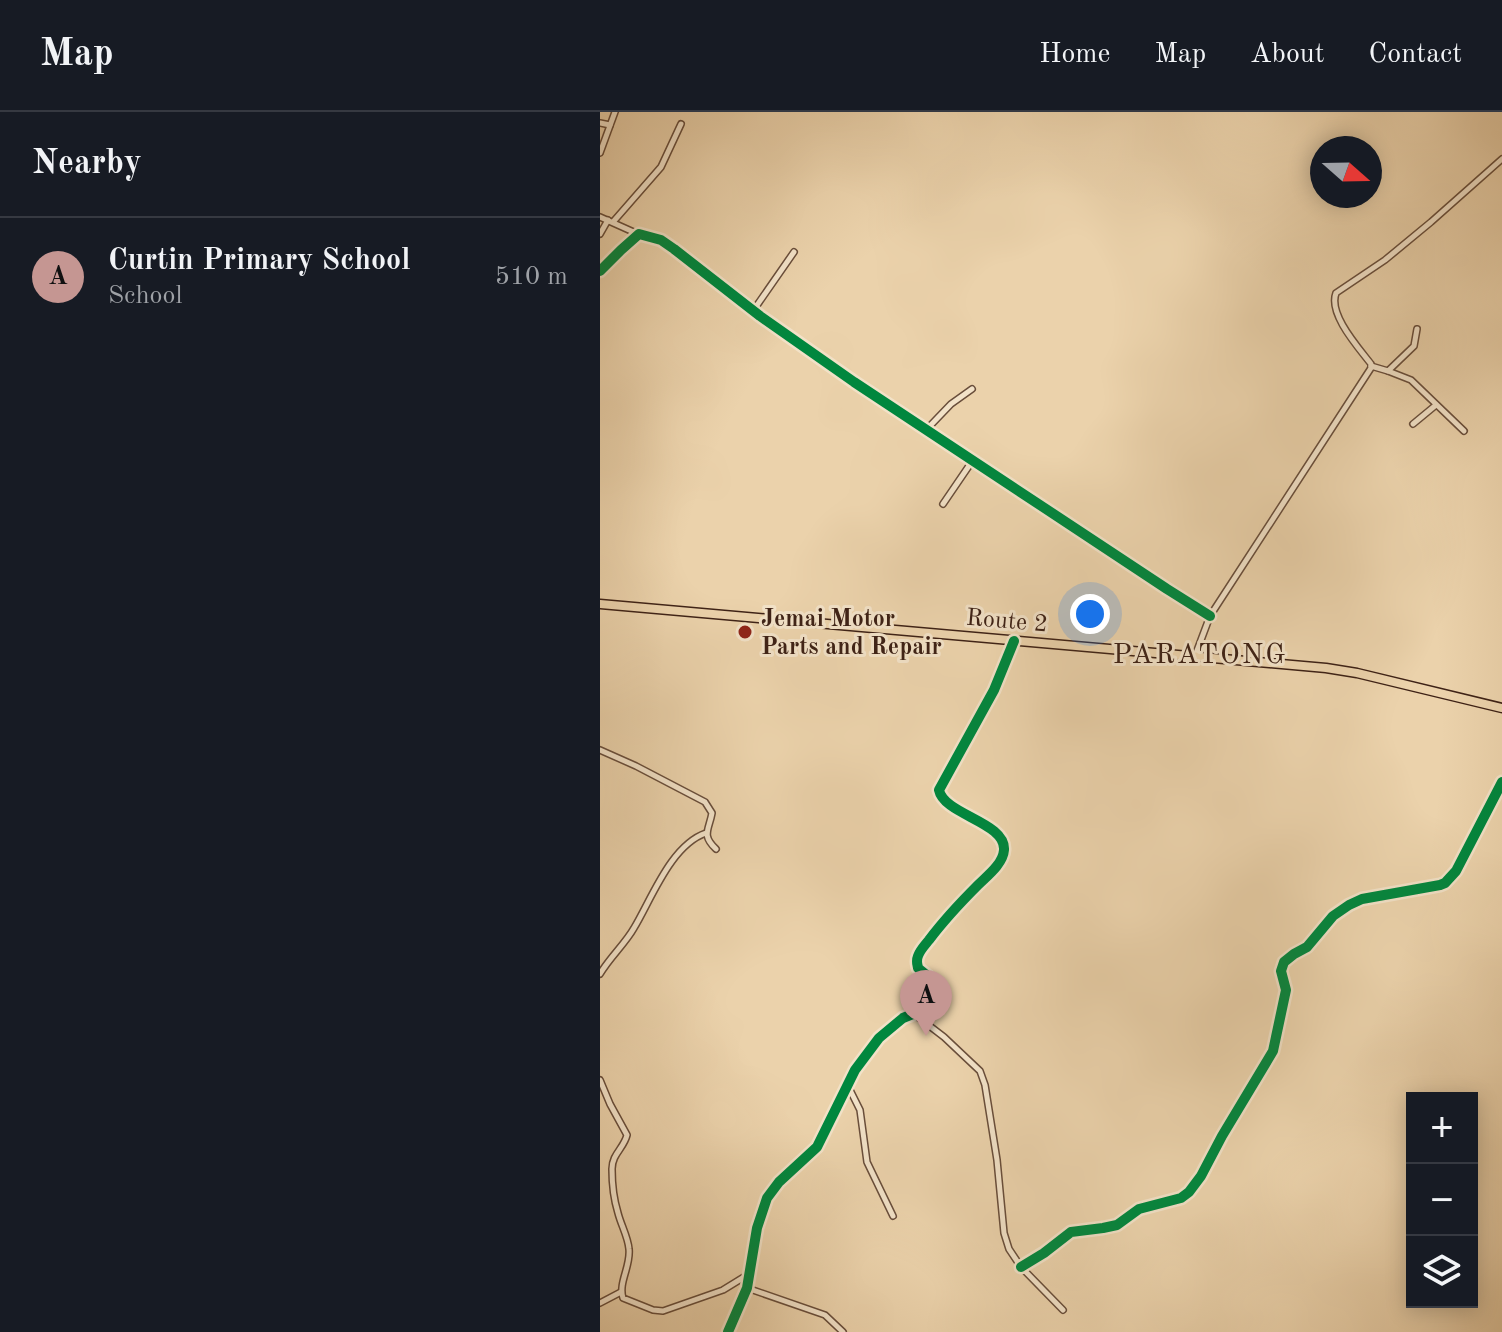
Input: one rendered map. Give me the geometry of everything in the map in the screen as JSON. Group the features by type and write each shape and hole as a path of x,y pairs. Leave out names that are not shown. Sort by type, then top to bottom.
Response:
{"highway":[{"name":"Route 2","path":"600,604 1326,668 1502,708"}],"street":[{"path":"600,153 615,112"},
{"path":"600,123 610,125"},
{"path":"600,234 661,167 681,124"},
{"path":"1464,431 1411,380 1371,366 1341,322 1333,301 1336,293 1385,260 1502,159"},
{"path":"600,217 661,240 753,311 854,382 1210,616"},
{"path":"600,271 639,234"},
{"path":"753,311 794,252"},
{"path":"1388,371 1414,346 1417,329"},
{"path":"1195,656 1210,616 1371,366"},
{"path":"927,429 951,404 972,389"},
{"path":"1413,424 1436,405"},
{"path":"943,504 973,460"},
{"path":"728,1332 747,1288 757,1228 767,1198 779,1182 817,1147 860,1062 879,1038 898,1021 938,1001 941,987 918,968 919,953 948,915 1004,854 1000,837 944,801 939,790 994,690 1014,641"},
{"path":"600,750 705,802 712,813 706,833 716,849"},
{"path":"1021,1267 1071,1232 1117,1225 1139,1209 1181,1198 1192,1189 1273,1051 1286,990 1281,971 1284,962 1307,947 1333,916 1349,905 1362,899 1445,883 1456,871 1502,782"},
{"path":"600,974 632,931 670,864 690,841 706,833"},
{"path":"914,1014 980,1071 997,1160 1004,1233 1009,1249 1021,1267 1063,1310"},
{"path":"600,1080 627,1135 625,1143 615,1154 612,1169 617,1212 629,1250 629,1264 621,1295 626,1300 663,1311 723,1290 750,1273"},
{"path":"848,1085 860,1110 867,1162 893,1216"},
{"path":"747,1288 825,1315 843,1332"},
{"path":"600,1303 621,1291"}],"cycle path":[{"path":"600,271 639,234 661,240 760,316 854,382 1210,616"},
{"path":"728,1332 747,1288 757,1228 767,1198 779,1182 817,1147 855,1070 879,1038 903,1018 930,1007 941,996 941,987 918,968 919,954 952,912 1001,860 1004,850 1002,840 995,832 952,806 943,799 939,790 994,690 1014,641"},
{"path":"1021,1267 1071,1232 1117,1225 1139,1209 1181,1198 1189,1192 1273,1051 1286,990 1281,971 1284,962 1307,947 1333,916 1349,905 1362,899 1445,883 1456,871 1502,782"}],"place":[{"name":"Jemai Motor Parts and Repair","path":"745,632"},
{"name":"Curtin Primary School","path":"926,1036"}],"district":[{"name":"PARATONG","path":"1200,653"}]}
